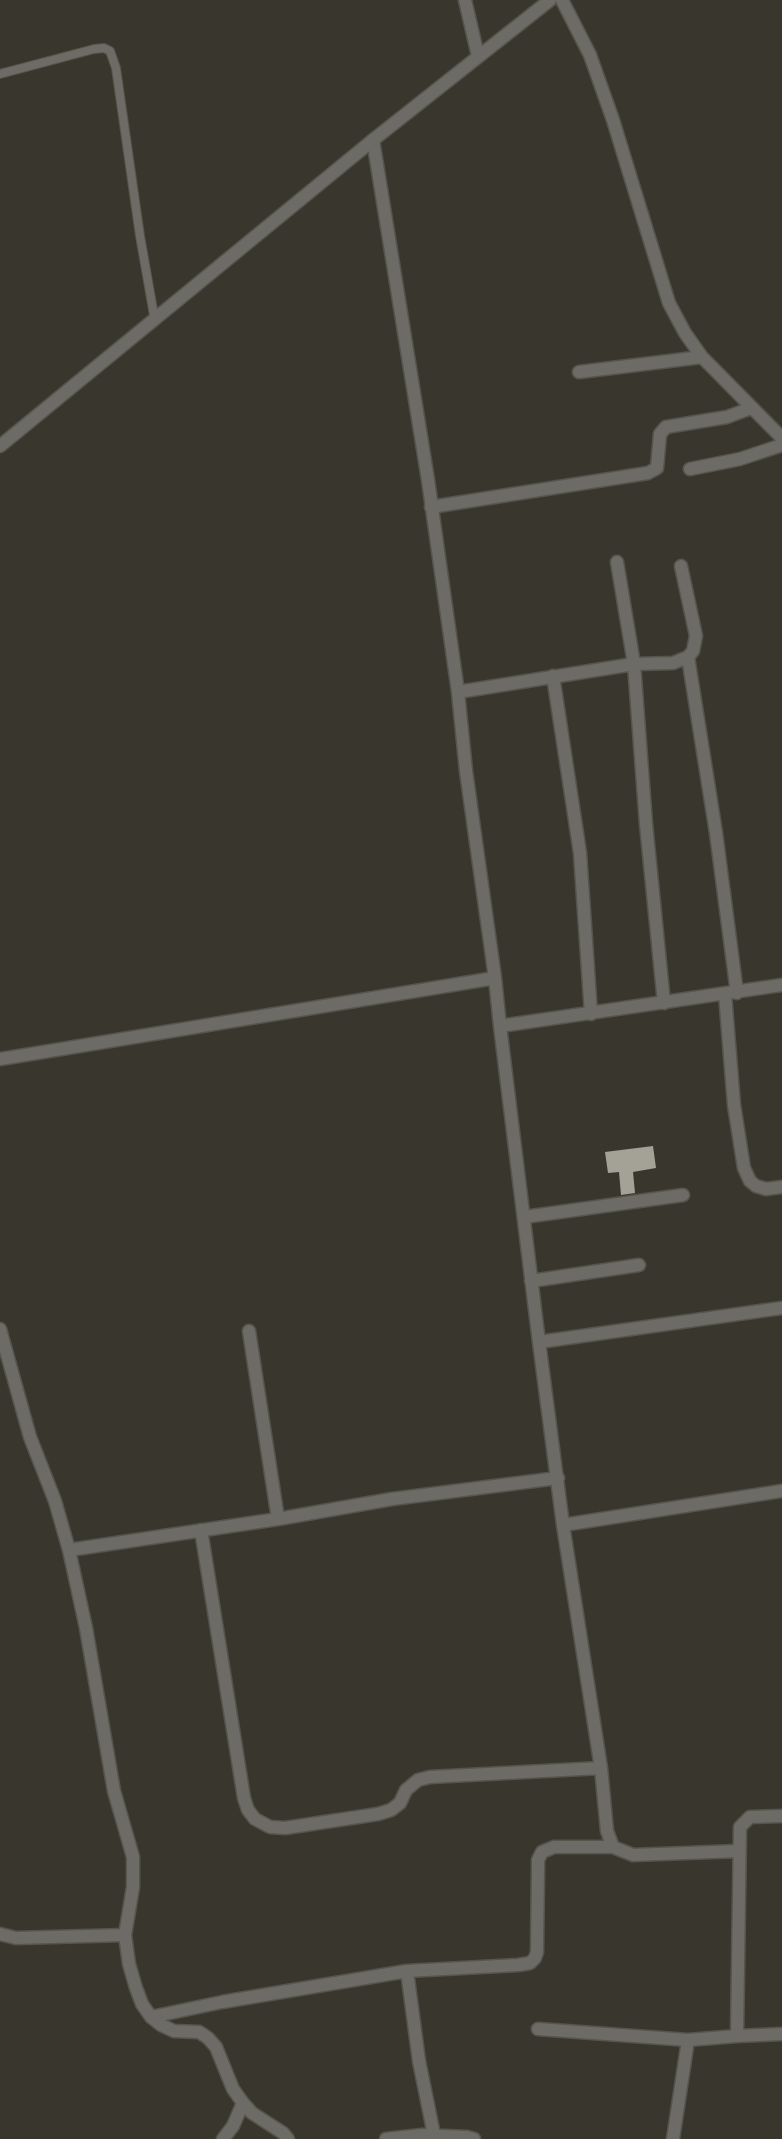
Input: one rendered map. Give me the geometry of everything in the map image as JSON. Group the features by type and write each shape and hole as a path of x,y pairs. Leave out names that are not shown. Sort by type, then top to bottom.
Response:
{"street":[{"path":"465,0 478,56"},
{"path":"0,446 373,140 550,0"},
{"path":"562,0 593,64 669,303 685,333 702,357 782,438"},
{"path":"373,140 458,692 466,771 495,978 563,1525 601,1768 607,1831 613,1847"},
{"path":"579,372 702,357"},
{"path":"431,507 648,474 656,468 658,463 660,434 666,427 728,417 751,408"},
{"path":"690,469 740,459 782,445"},
{"path":"617,562 634,664 646,824 664,1003"},
{"path":"458,692 634,664 673,663 688,657 693,651 696,636 681,566"},
{"path":"688,657 716,833 731,994 734,1105 744,1168 750,1181 756,1186 766,1189 782,1187"},
{"path":"553,676 580,853 591,1014"},
{"path":"0,1059 495,978"},
{"path":"500,1026 731,994 782,985"},
{"path":"524,1217 684,1195"},
{"path":"532,1281 639,1265"},
{"path":"539,1342 782,1308"},
{"path":"0,1329 30,1437 55,1501 69,1550 86,1628 114,1791 133,1857 133,1887 125,1934 129,1964 136,1988 142,2004 150,2017 161,2025 174,2031 199,2032 208,2038 216,2047 233,2089 243,2103 252,2113 283,2133 288,2139"},
{"path":"249,1331 278,1519"},
{"path":"69,1550 278,1519 392,1499 558,1478"},
{"path":"563,1525 782,1491"},
{"path":"201,1530 244,1798 248,1810 255,1819 270,1827 285,1828 378,1814 391,1810 400,1804 406,1790 418,1780 430,1777 601,1768"},
{"path":"736,2036 740,1827 750,1817 782,1816"},
{"path":"150,2017 222,2002 406,1971 530,1963 535,1958 537,1952 538,1860 542,1852 554,1847 613,1847 632,1854 739,1851"},
{"path":"0,1934 16,1938 125,1934"},
{"path":"406,1971 419,2061 434,2135"},
{"path":"538,2029 688,2040 782,2034"},
{"path":"673,2139 688,2040"},
{"path":"223,2139 233,2126 243,2103"},
{"path":"386,2139 434,2135 474,2139"}],"lane":[{"path":"0,74 94,49 104,48 110,51 116,68 154,320"}],"building":[{"path":"653,1146 656,1168 633,1172 635,1193 621,1195 619,1172 608,1173 605,1152"}]}
